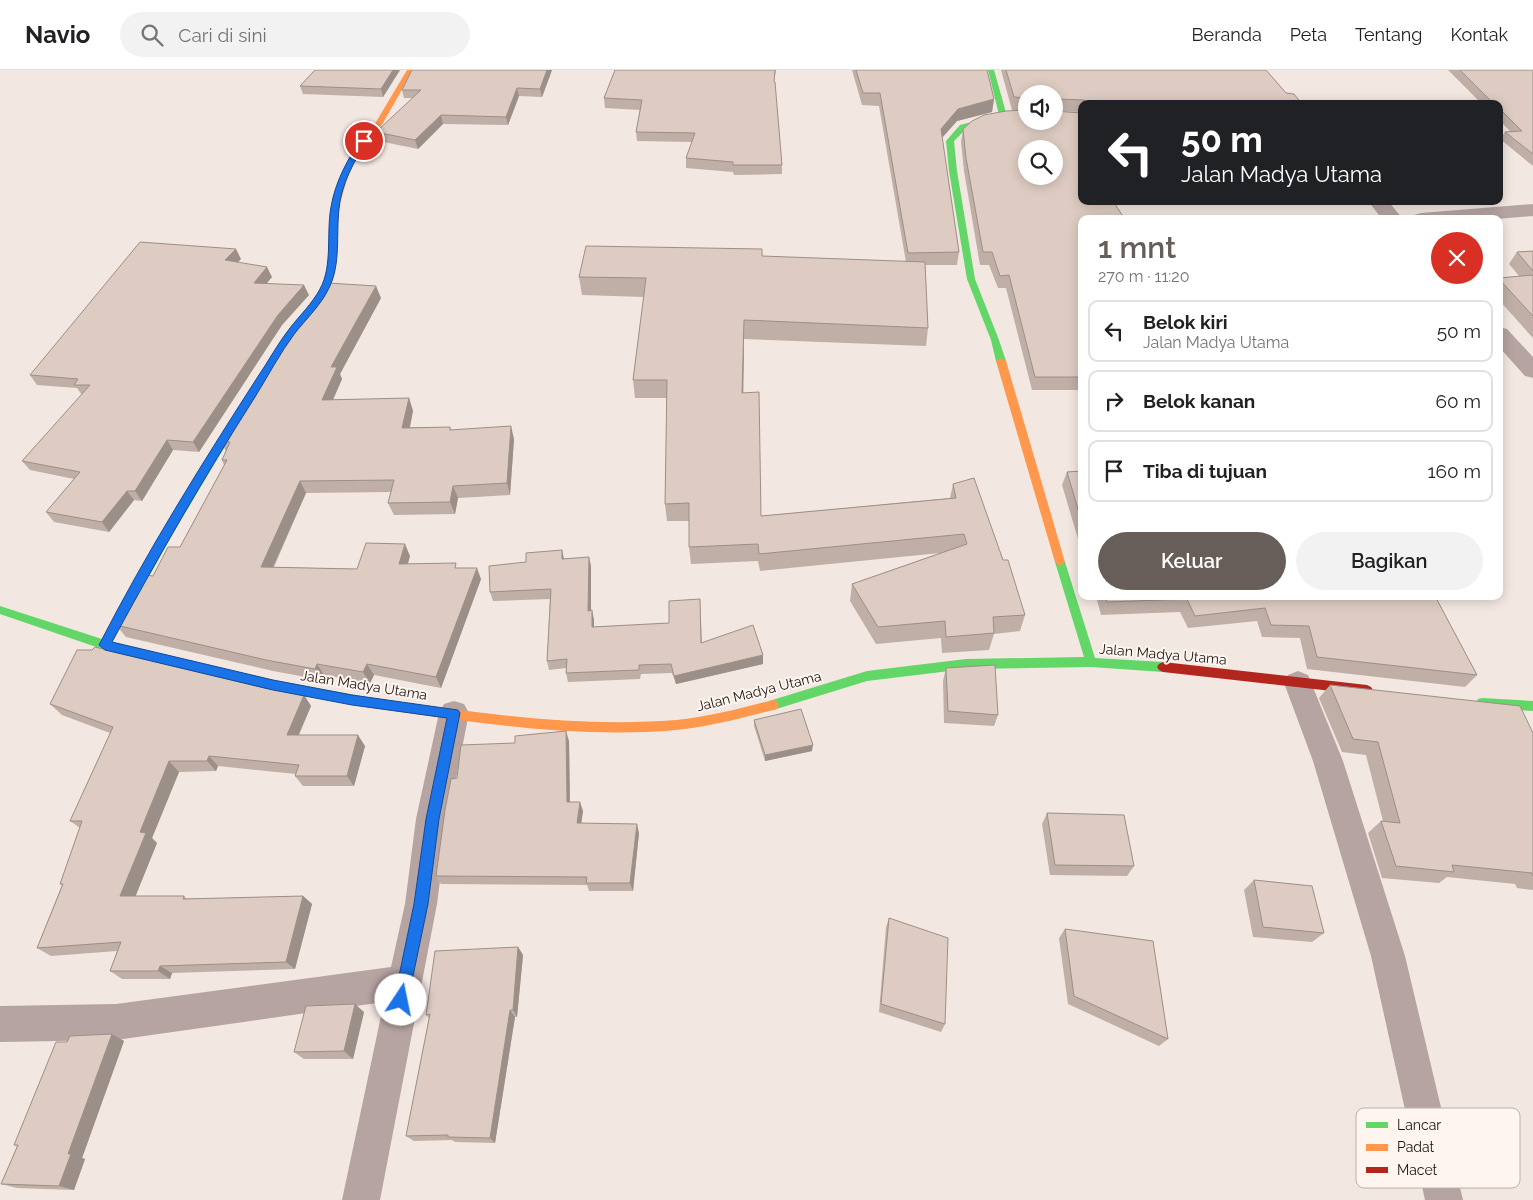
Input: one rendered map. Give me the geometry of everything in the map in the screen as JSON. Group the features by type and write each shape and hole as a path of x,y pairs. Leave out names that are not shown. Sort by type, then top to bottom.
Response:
{"street":[{"path":"298,324 316,303 326,287 331,269 335,207 343,179 356,152 378,123 410,70"},
{"path":"990,70 1011,116 977,122 963,127 950,141 953,171 971,278 995,340 1040,497 1091,662"},
{"path":"1381,205 1389,215"},
{"path":"1471,215 1533,210"},
{"path":"1503,338 1533,371"},
{"path":"105,645 210,458 246,403"},
{"name":"Jalan Madya Utama","path":"0,610 105,645 273,685 352,700 483,718 594,728 677,725 731,716 807,696 867,676 966,664 1091,662 1177,668 1375,691"},
{"path":"1298,683 1328,761 1388,956 1423,1108"},
{"path":"1471,702 1533,706"},
{"path":"361,1200 421,904 432,819 454,713"},
{"path":"0,1024 116,1022 405,982"}],"building":[{"path":"315,70 393,70 381,89 300,86"},
{"path":"412,70 547,70 540,89 517,88 506,117 441,115 415,140 376,132 421,90 402,90"},
{"path":"615,70 775,70 774,82 782,165 733,165 733,162 686,158 695,133 636,132 642,100 604,98"},
{"path":"856,70 987,70 994,99 958,109 941,129 959,252 908,253 880,93 863,93"},
{"path":"1006,70 1266,70 1286,93 1294,94 1299,100 1063,99 1063,85 1018,85 1018,97 1014,97"},
{"path":"1460,70 1533,70 1533,154 1505,132 1522,131 1503,112 1503,100 1490,100"},
{"path":"1018,110 1018,130 1063,130 1063,112 1078,113 1078,205 1116,205 1122,215 1078,215 1078,377 1035,377 1009,275 1000,276 992,252 983,252 966,158 963,129 972,121 984,115"},
{"path":"140,242 236,249 225,260 267,267 254,283 304,285 278,315 193,442 167,440 135,491 127,491 102,522 46,512 80,472 22,461 90,385 74,385 78,379 30,375"},
{"path":"586,246 762,249 762,256 925,262 928,328 744,320 742,393 759,392 761,516 956,498 953,484 974,478 1003,560 1008,560 1025,615 993,617 994,633 946,637 945,621 878,627 852,584 967,544 964,534 759,554 758,544 689,547 689,503 665,504 667,380 633,380 646,278 579,277"},
{"path":"1533,251 1533,271 1517,252"},
{"path":"1533,275 1533,316 1503,283 1503,278"},
{"path":"328,283 376,286 331,367 337,367 322,400 409,398 402,428 450,427 450,430 511,426 507,483 453,486 450,502 388,503 394,480 300,481 261,567 357,569 366,543 405,544 399,564 456,563 455,568 477,568 436,677 367,664 363,672 317,664 315,669 266,660 116,625 145,575 153,576 168,547 180,547 227,460 222,460 230,442 220,441 296,324"},
{"path":"1078,471 1078,509 1067,472"},
{"path":"562,550 562,559 589,557 588,611 592,610 592,627 669,623 669,601 700,599 701,643 753,625 763,655 674,676 671,664 639,665 639,670 566,673 567,659 547,661 551,589 490,592 489,566 526,562 526,553"},
{"path":"1106,600 1160,600 1107,602"},
{"path":"1187,600 1437,600 1477,675 1317,657 1309,626 1271,625 1265,608 1195,616"},
{"path":"95,647 265,688 304,695 287,735 358,735 347,776 295,776 299,765 209,756 207,761 169,761 140,832 146,833 120,896 184,896 183,899 303,896 286,962 160,966 158,971 110,971 121,942 37,948 63,884 60,884 82,821 70,821 113,727 50,704 77,650 92,650"},
{"path":"995,665 998,715 948,711 946,668"},
{"path":"1330,685 1520,706 1533,733 1533,876 1532,873 1452,865 1454,872 1396,866 1381,821 1400,823 1378,742 1353,739"},
{"path":"801,709 813,745 765,755 754,720"},
{"path":"566,731 567,802 580,802 577,823 637,824 630,883 586,883 587,877 436,876 445,810 451,779 457,778 461,745 515,743 515,736"},
{"path":"1047,813 1124,815 1134,866 1055,865"},
{"path":"1254,880 1312,886 1324,933 1263,927"},
{"path":"889,918 948,938 945,1024 881,1004"},
{"path":"1065,929 1153,941 1168,1039 1074,996"},
{"path":"518,947 513,1010 510,1010 490,1138 448,1137 448,1135 406,1136 430,1014 426,1015 435,951"},
{"path":"355,1004 344,1051 294,1052 306,1006"},
{"path":"112,1034 68,1154 71,1154 59,1186 1,1184 18,1145 14,1145 56,1042 67,1042 70,1036"}],"traffic: fast":[{"path":"991,70 1003,116 963,127 950,141 953,171 971,279 995,340 1001,361"},
{"path":"105,645 171,527 241,411"},
{"path":"1060,562 1091,662"},
{"path":"0,610 105,645 273,685 372,703"},
{"path":"773,705 867,676 966,664 1091,662 1163,667"},
{"path":"1482,703 1533,706"}],"traffic: slow":[{"path":"304,317 326,287 331,269 335,207 343,179 356,152 379,123 410,70"},
{"path":"1001,361 1060,562"},
{"path":"372,703 524,723 600,727 688,724 773,705"}],"traffic: jam":[{"path":"1163,667 1367,690"}],"route":[{"path":"364,141 356,152 343,179 335,207 331,269 326,287 316,303 292,331 210,458 156,551 105,645 273,685 352,700 454,713 432,819 421,904 401,1000"}]}
